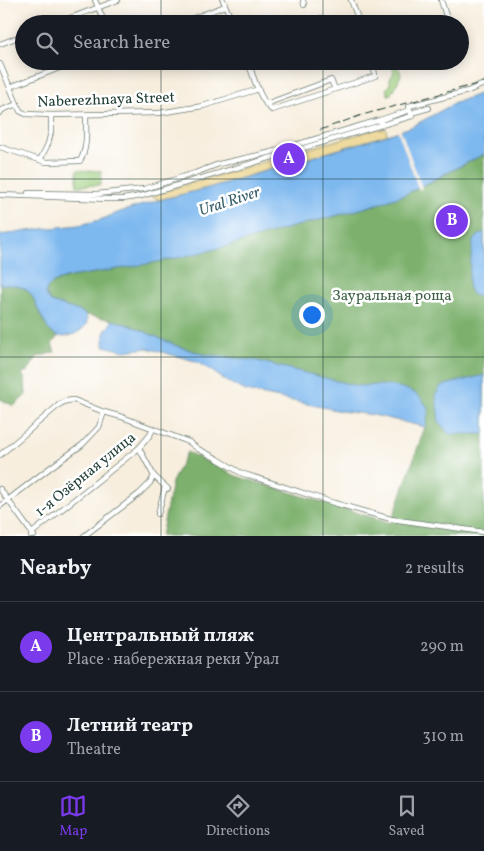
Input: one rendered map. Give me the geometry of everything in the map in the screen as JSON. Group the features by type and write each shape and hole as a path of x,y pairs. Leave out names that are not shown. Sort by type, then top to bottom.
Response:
{"street":[{"path":"95,0 102,15"},
{"path":"78,15 118,0"},
{"path":"223,0 230,15"},
{"path":"352,0 357,15"},
{"path":"441,0 446,15"},
{"path":"202,15 226,6"},
{"path":"0,44 15,38"},
{"path":"0,64 17,104 6,108 0,113"},
{"path":"10,87 54,70"},
{"path":"251,70 262,96 272,110 375,76 374,70"},
{"path":"268,106 287,96 331,80 335,89"},
{"path":"313,142 360,132 412,116 409,106 468,91 484,84"},
{"path":"318,86 321,94"},
{"name":"Naberezhnaya Street","path":"17,104 23,113 51,115 160,113 203,106 259,90"},
{"path":"297,93 300,101"},
{"path":"287,96 290,104"},
{"path":"0,195 123,199 145,195 242,167 358,126 411,111 429,108"},
{"path":"40,160 48,144 51,132 51,115"},
{"path":"0,147 40,160 52,162 80,161 86,137 86,115"},
{"path":"380,120 382,126"},
{"path":"358,126 360,132"},
{"path":"28,196 28,192 97,194 144,188 219,164 286,151"},
{"path":"240,159 242,167"},
{"path":"219,164 222,173"},
{"path":"188,175 190,182"},
{"path":"166,182 168,188"},
{"path":"144,188 145,195"},
{"path":"0,454 60,404 74,400 189,442 241,473 256,478 382,516 484,532"},
{"path":"0,506 82,445 99,427 104,412"},
{"name":"1-я Озёрная улица","path":"32,535 139,448 150,436 153,429"},
{"path":"139,448 154,476 166,488 158,514"},
{"path":"84,536 139,494 154,476"},
{"path":"0,489 32,535"}],"green space":[{"path":"393,70 400,70 401,75 394,90 388,95 386,89 390,85 390,79"},
{"name":"Зауральная роща","path":"484,154 484,536 161,536 172,482 187,452 236,476 391,523 425,427 429,409 372,385 357,386 258,361 203,354 177,346 132,326 86,315 51,302 47,295 47,290 50,286 69,277 147,264 212,250 279,230 369,207 418,188"},
{"path":"77,170 101,171 101,185 77,186"},
{"path":"0,284 18,286 29,292 34,298 45,324 58,336 52,344 55,352 37,357 28,371 22,373 25,380 26,395 14,406 0,399"}],"sand":[{"path":"379,128 380,130 386,128 387,135 208,188 159,200 150,195"}],"water":[{"name":"Ural River","path":"484,92 484,154 406,194 368,207 212,250 157,262 73,276 54,283 47,288 46,292 51,302 82,312 86,317 87,322 84,327 74,334 61,337 53,334 47,327 34,299 27,290 12,285 0,284 0,235 79,225 100,220 159,200 208,188 411,127 455,103"},
{"path":"484,232 484,300 472,294 468,286 473,241"},
{"path":"113,320 132,326 177,346 203,354 258,361 357,386 395,386 409,390 418,395 429,409 425,427 374,415 341,411 246,391 226,381 195,361 147,348 125,351 104,346 104,333"},
{"path":"484,375 484,434 449,434 439,422 436,394 441,386"}],"pier":[{"path":"400,128 422,188 419,190 397,129"}],"railway":[{"path":"320,130 362,115 484,82"}],"place":[{"name":"Центральный пляж","path":"289,159"},
{"name":"Летний театр","path":"452,221"}]}
